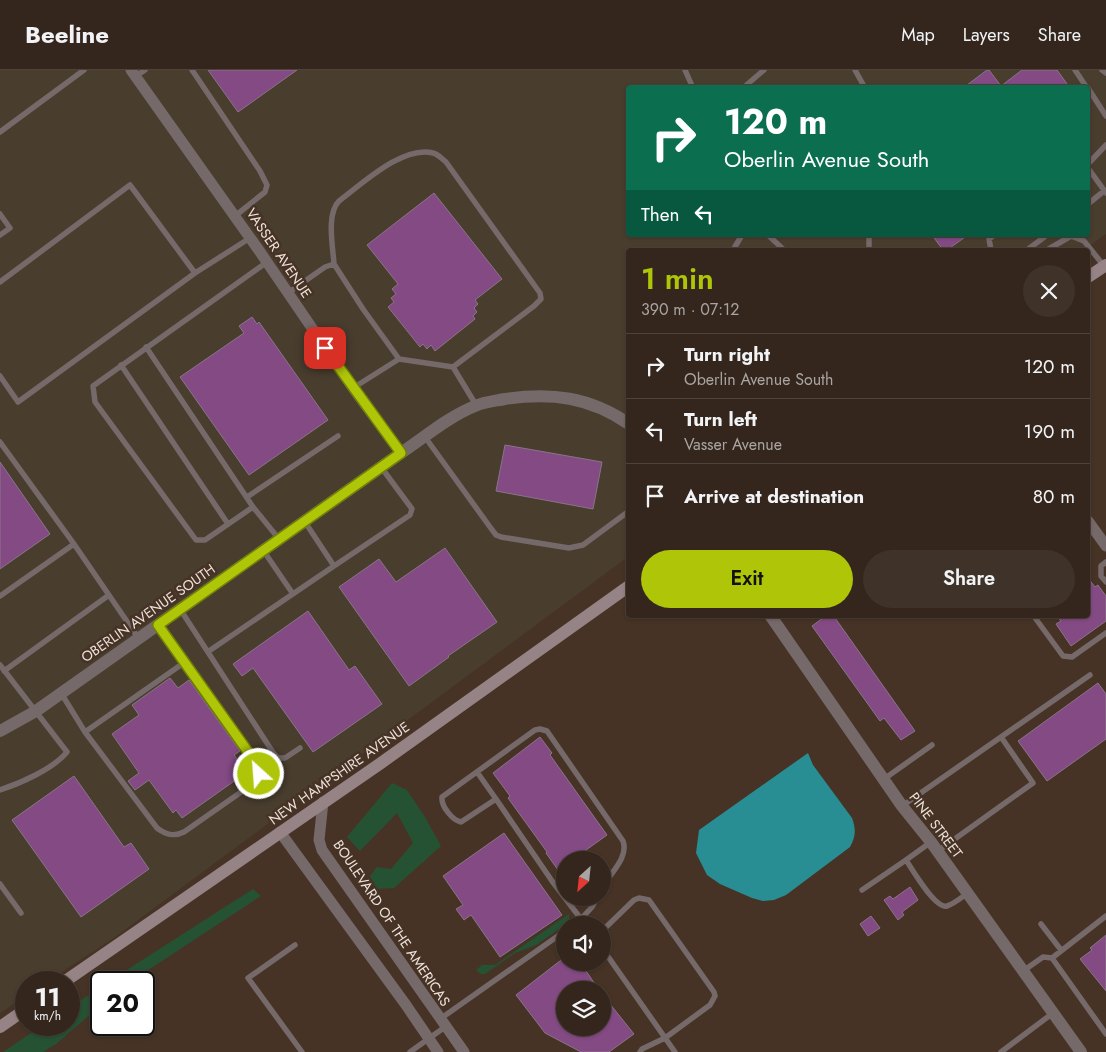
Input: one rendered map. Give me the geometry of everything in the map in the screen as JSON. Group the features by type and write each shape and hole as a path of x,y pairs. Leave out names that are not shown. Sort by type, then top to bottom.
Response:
{"main road":[{"path":"1090,276 1105,265"},
{"name":"NEW HAMPSHIRE AVENUE","path":"80,971 626,588"},
{"path":"0,1027 15,1017"}],"street":[{"name":"VASSER AVENUE","path":"137,72 353,388 401,453"},
{"name":"OBERLIN AVENUE SOUTH","path":"0,731 36,711 401,453 476,405 525,396 554,396 591,403 626,422"},
{"path":"1090,524 1106,546"},
{"name":"PINE STREET","path":"772,618 902,806 934,846 1081,1052"},
{"name":"BOULEVARD OF THE AMERICAS","path":"323,802 319,840 322,850 464,1052"},
{"path":"280,832 438,1052"}],"lane":[{"path":"1,130 84,70"},
{"path":"192,70 260,171 267,185 265,192 235,216"},
{"path":"686,70 692,85"},
{"path":"746,85 764,70"},
{"path":"855,70 863,85"},
{"path":"1076,70 1085,85"},
{"path":"1102,70 1106,73"},
{"path":"1090,92 1106,116"},
{"path":"1090,162 1106,145"},
{"path":"353,388 399,359 453,367 541,299 540,293 446,162 435,153 420,152 404,156 389,165 339,201 333,208 331,217 334,264 399,359"},
{"path":"1090,171 1105,192 1090,203"},
{"path":"0,282 130,185 195,273"},
{"path":"0,214 10,228 0,235"},
{"path":"770,237 782,248"},
{"path":"1031,248 1044,237"},
{"path":"1050,248 1069,237"},
{"path":"1074,237 1084,241 1105,265"},
{"path":"0,376 18,402 195,273 250,238"},
{"path":"253,507 205,540 196,540 94,402 93,386 267,262"},
{"path":"288,293 325,267 334,264"},
{"path":"146,347 253,507 279,539"},
{"path":"121,365 228,524"},
{"path":"453,367 476,405"},
{"path":"247,497 338,436"},
{"path":"425,437 496,535 569,548 576,547 626,513"},
{"path":"0,442 74,544 139,639"},
{"path":"209,651 410,515 412,509 381,467"},
{"path":"305,522 334,566"},
{"path":"0,596 74,544"},
{"path":"263,550 293,594"},
{"path":"1106,562 1101,566 1102,576 1106,582"},
{"path":"4,670 109,595"},
{"path":"180,609 278,758 285,758 300,748"},
{"path":"1035,618 1063,656 1072,657 1106,633"},
{"path":"61,693 85,732 157,828 164,833 178,835 200,821 254,783 259,774 258,768 158,625"},
{"path":"85,732 185,662"},
{"path":"0,665 67,752 61,760 35,775 0,790"},
{"path":"902,806 1090,675"},
{"path":"496,798 460,822 454,820 442,804 441,799 444,794 535,730 540,728 547,731 623,841 624,853 611,874"},
{"path":"862,890 906,860 934,846 1033,783 1001,738"},
{"path":"884,779 932,745"},
{"path":"477,772 552,881 579,916"},
{"path":"906,860 934,900 940,905 949,905 968,893"},
{"path":"0,884 21,913"},
{"path":"611,922 634,900 639,898 649,900 712,987 715,996 710,1005 665,1038 642,1049 640,1052"},
{"path":"584,916 593,906"},
{"path":"1023,971 1043,957 1052,958 1106,916"},
{"path":"1041,924 1062,950"},
{"path":"410,1052 429,1039 442,1023 556,938"},
{"path":"295,945 248,978 302,1052"},
{"path":"1052,958 1106,1034"},
{"path":"611,961 675,1052"},
{"path":"1001,1052 1053,1014"},
{"path":"648,1052 652,1045"}],"shaded area":[{"path":"0,70 1106,70 1106,234 1086,248 626,248 626,558 111,940 63,971 15,971 15,1003 0,1013"}],"green space":[{"path":"392,783 407,790 441,846 394,888 377,889 370,876 377,867 391,869 413,843 397,813 360,851 347,837"},
{"path":"253,889 261,896 147,971 125,971"},
{"path":"556,923 556,931 536,945 515,953 485,974 481,974 476,970 482,965 495,965"},
{"path":"90,994 90,1015 80,1023 80,1001"},
{"path":"27,1036 65,1036 43,1052 3,1052"}],"water":[{"path":"808,753 813,765 852,818 855,832 850,847 786,895 774,900 763,901 752,898 720,884 707,875 696,853 699,830"}],"building":[{"path":"208,70 297,70 238,112"},
{"path":"989,70 1000,85 967,85"},
{"path":"1022,70 1057,70 1068,85 1002,85"},
{"path":"434,193 502,279 475,300 478,304 474,308 477,312 473,316 475,319 435,351 431,345 427,349 423,344 420,347 388,307 394,302 391,298 396,294 392,289 398,284 367,245"},
{"path":"933,237 965,237 950,248 942,248"},
{"path":"252,317 257,324 259,322 328,420 249,475 180,377 244,333 239,326"},
{"path":"505,445 602,462 593,509 496,491"},
{"path":"0,462 50,534 0,569"},
{"path":"445,548 497,622 409,686 339,587 379,559 396,582"},
{"path":"1090,581 1095,587 1098,585 1106,596 1106,621 1071,646 1056,624 1061,621 1058,618 1090,618"},
{"path":"308,611 349,670 355,666 382,704 313,752 253,668 242,676 233,664"},
{"path":"823,618 835,618 915,731 901,740 884,718 880,721 812,626"},
{"path":"170,678 178,688 189,680 240,751 234,755 247,772 182,818 176,810 173,813 149,780 135,790 128,781 139,773 112,734 139,715 132,705"},
{"path":"1098,683 1106,694 1106,739 1047,781 1018,741"},
{"path":"540,737 552,753 550,755 607,835 585,851 556,851 556,867 493,773"},
{"path":"74,776 124,847 131,843 149,869 81,917 12,820"},
{"path":"504,833 562,915 556,916 556,919 500,957 471,915 464,920 456,909 463,905 443,876"},
{"path":"910,887 918,900 902,912 904,915 898,920 884,900 890,896 893,899"},
{"path":"871,916 880,928 868,936 860,924"},
{"path":"1106,935 1106,991 1080,959 1092,950 1090,948"},
{"path":"556,964 556,971 586,971 593,981 556,981 556,1036 611,1036 611,1005 634,1034 609,1052 581,1052 545,1033 516,995"}],"route":[{"path":"259,774 256,763 158,625 401,453 325,348"}]}
